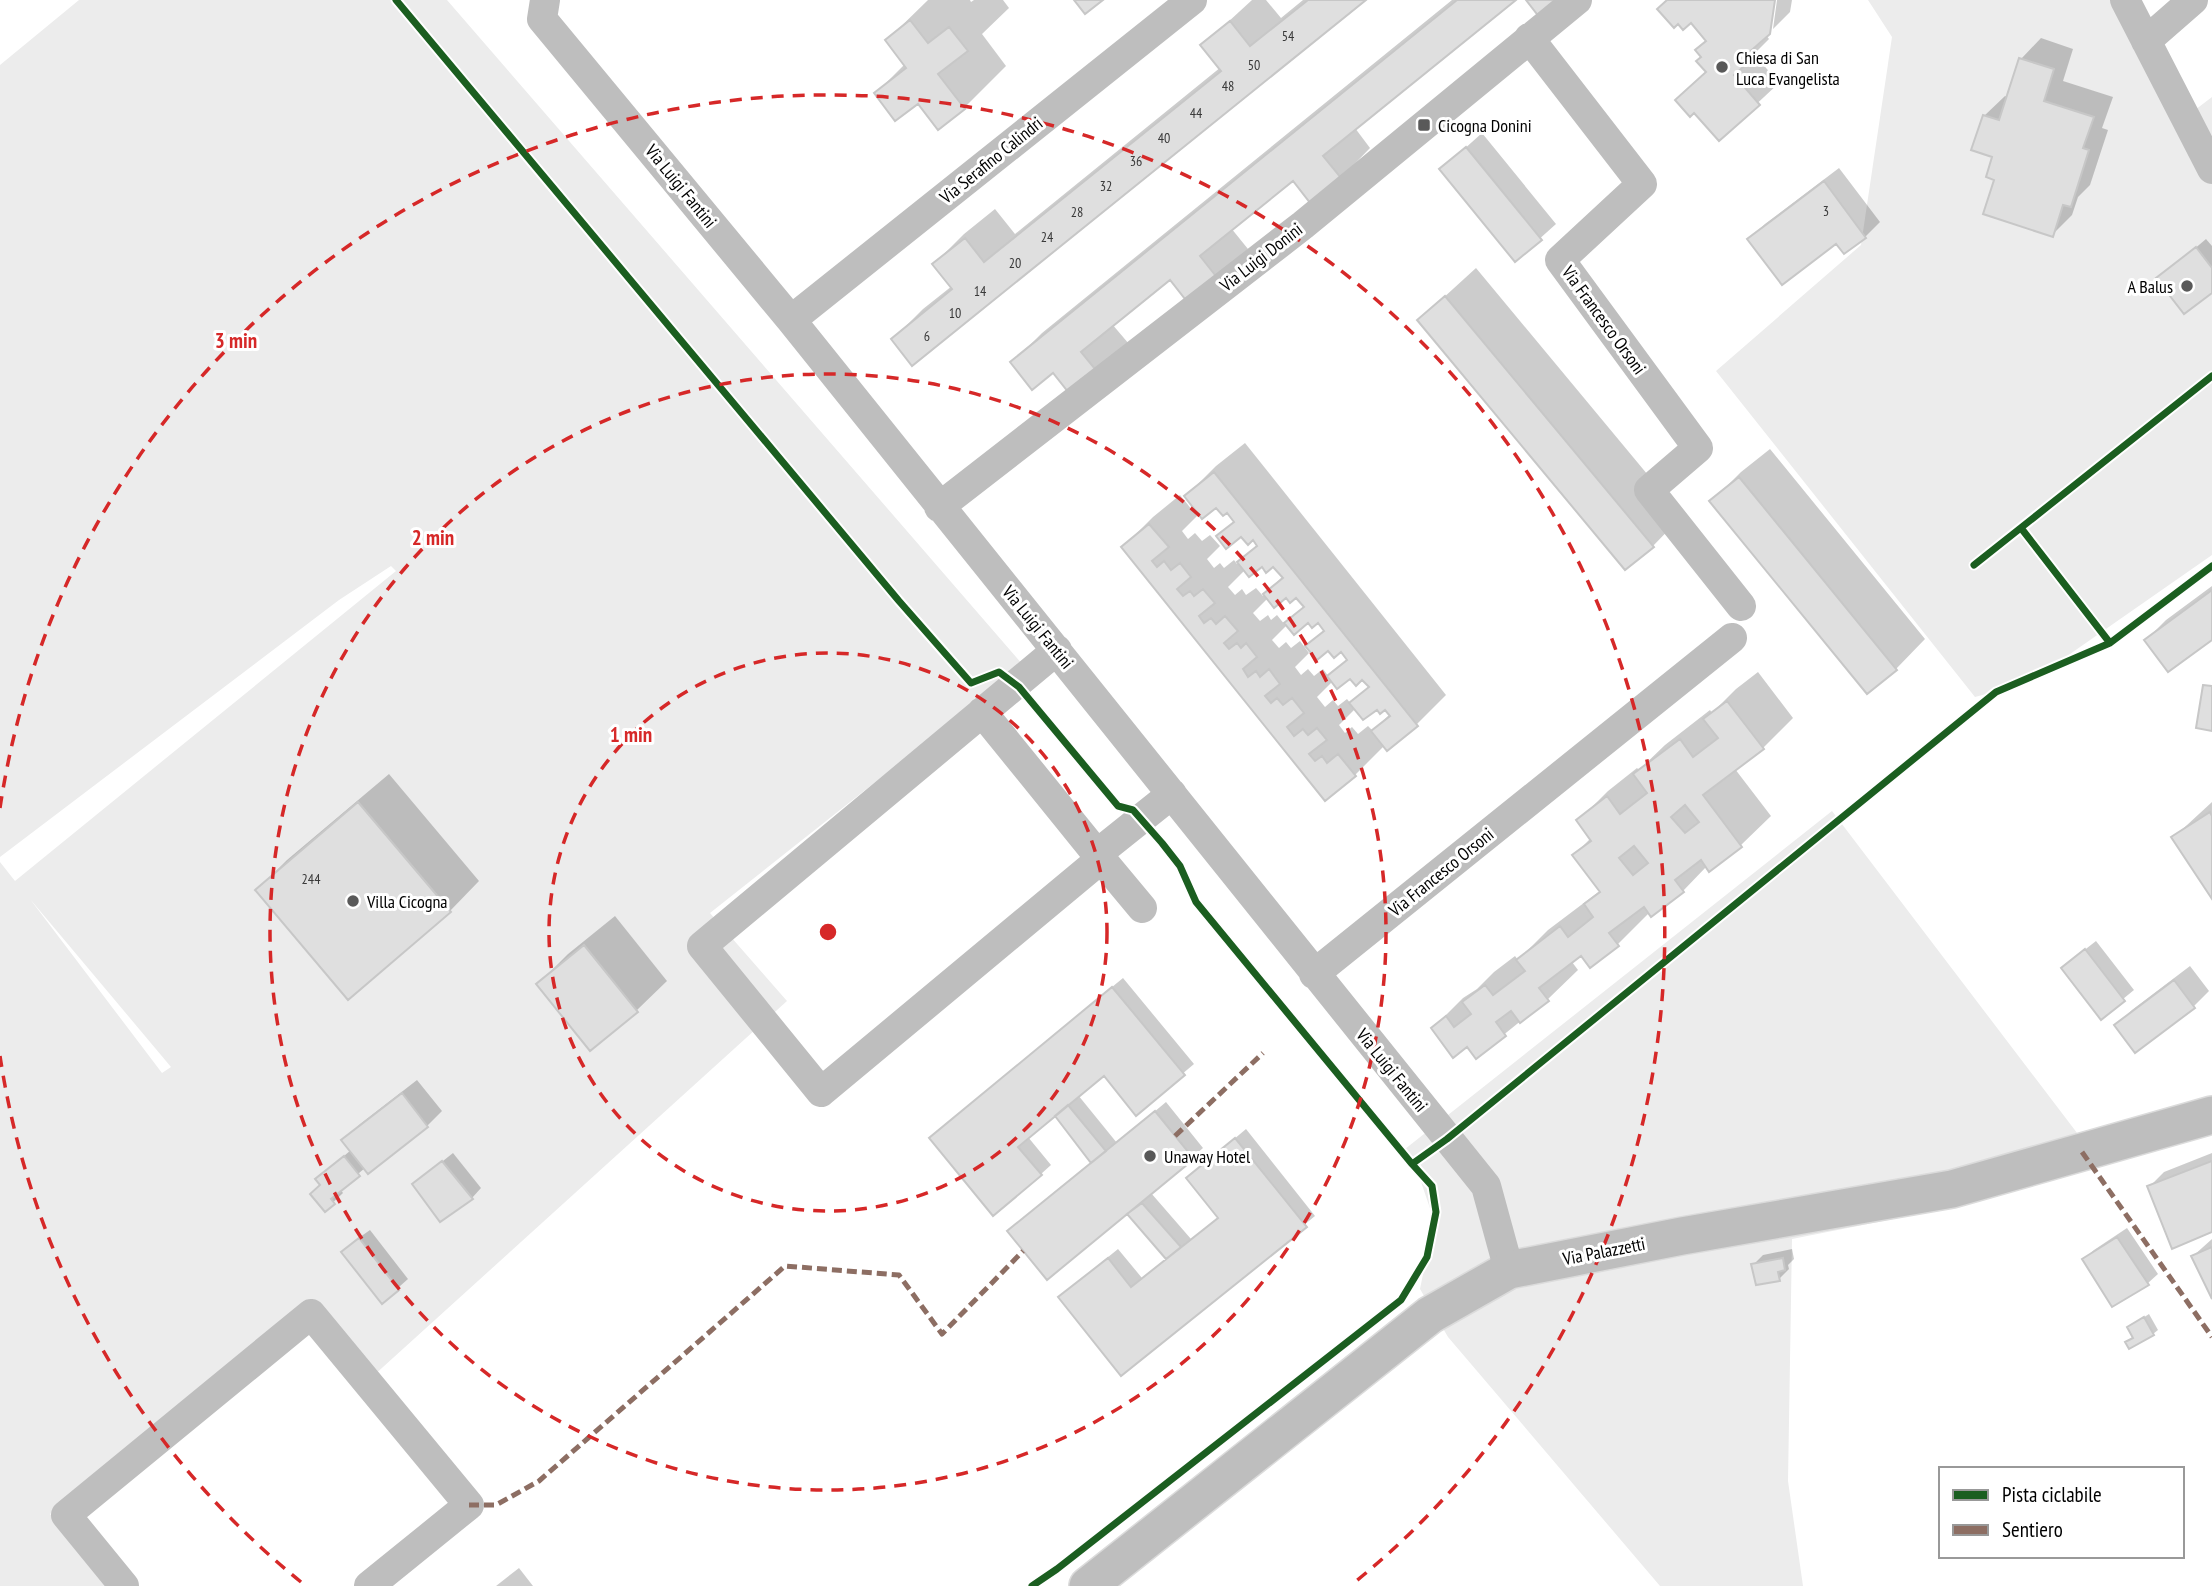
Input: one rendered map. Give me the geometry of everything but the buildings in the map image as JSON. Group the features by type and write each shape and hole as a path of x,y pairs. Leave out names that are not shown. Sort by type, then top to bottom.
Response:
{"main road":[{"name":"Via Palazzetti","path":"1088,1586 1430,1315 1509,1270 1682,1236 1952,1189 2212,1115"}],"street":[{"name":"Via Luigi Fantini","path":"545,0 542,19 791,320 1486,1186 1509,1270"},
{"name":"Via Serafino Calindri","path":"791,320 1192,0"},
{"name":"Via Luigi Donini","path":"939,507 1303,225 1577,0"},
{"path":"2126,0 2212,169"},
{"path":"2147,41 2193,0 2212,12"},
{"name":"Via Francesco Orsoni","path":"1529,38 1642,184 1560,260 1698,448 1649,490 1741,607"},
{"name":"Via Francesco Orsoni","path":"1314,974 1732,638"},
{"path":"1057,650 702,946 710,957 821,1092 1172,794"},
{"path":"982,712 1142,908"},
{"path":"124,1586 66,1516 311,1314 468,1505 369,1586"}],"shaded area":[{"path":"79,0 447,0 1023,665 710,913 787,1001 372,1377 307,1302 50,1514 108,1586 0,1586 0,862 15,881 396,571 391,566 339,600 0,857 0,65","holes":["30,899 171,1067 162,1073"]},
{"path":"1868,0 2127,0 2187,116 2212,97 2212,555 2030,682 1975,697 1716,371 1861,245 1892,37"},
{"path":"1832,811 2090,1150 1954,1207 1792,1239 1788,1481 1803,1586 1660,1586 1448,1337 1420,1289 1434,1220 1419,1176 1400,1153"}],"marked path":[{"path":"1175,1136 1263,1053"},
{"path":"2082,1152 2212,1337"},
{"path":"469,1505 496,1505 539,1481 785,1266 899,1275 942,1334 1023,1251"}],"cycle path":[{"path":"396,0 899,601 971,683 999,672 1019,687 1118,806 1133,810 1162,843 1180,866 1196,902 1412,1164"},
{"path":"1974,565 2212,376"},
{"path":"2021,528 2110,643"},
{"path":"1032,1586 1401,1300 1427,1257 1436,1212 1432,1186 1412,1164 1447,1139 1996,692 2110,643 2212,566"}],"place":[{"name":"Chiesa di San Luca Evangelista","path":"1722,67"},
{"name":"Cicogna Donini","path":"1424,125"},
{"name":"A Balus","path":"2187,286"},
{"name":"Villa Cicogna","path":"353,901"},
{"name":"Unaway Hotel","path":"1150,1156"}]}
